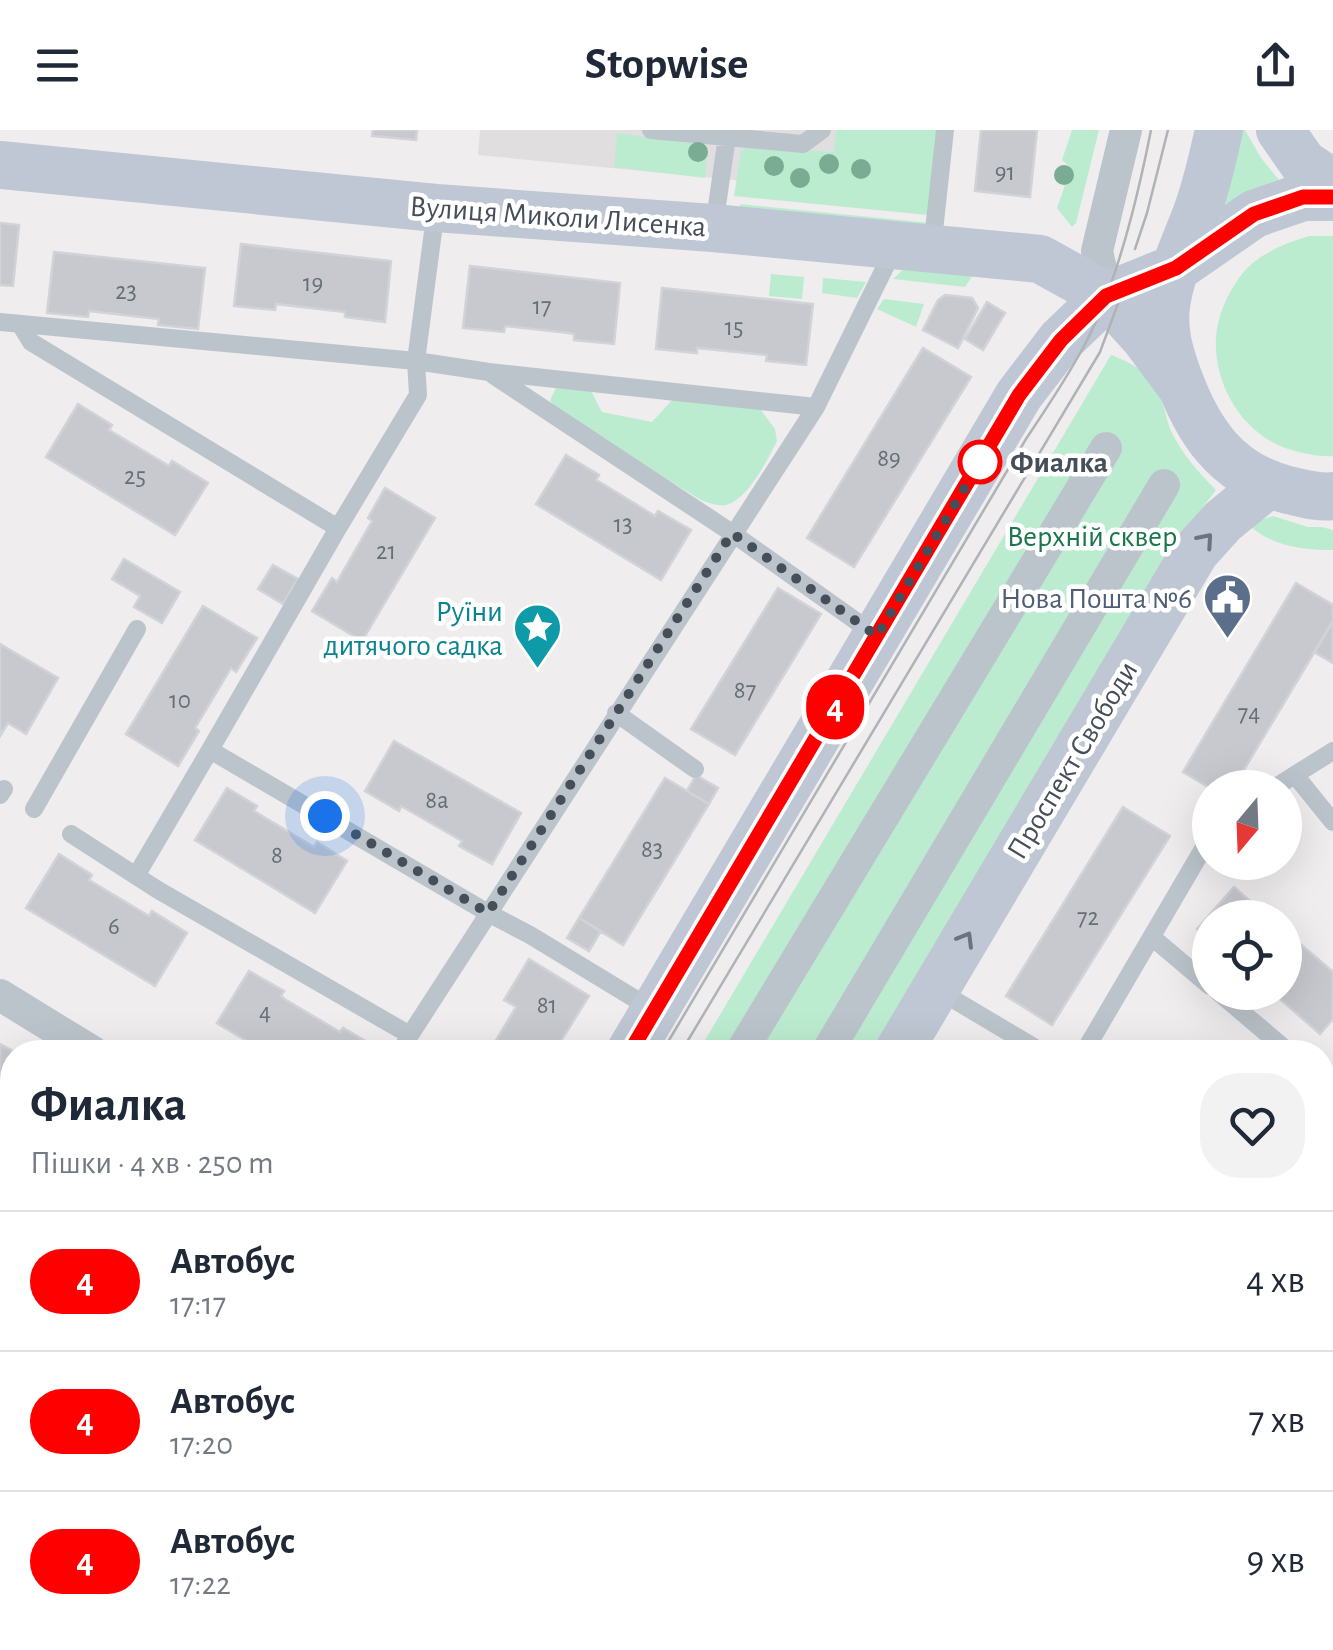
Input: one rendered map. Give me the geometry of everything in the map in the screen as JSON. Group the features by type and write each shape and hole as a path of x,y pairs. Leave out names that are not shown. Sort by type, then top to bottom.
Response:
{"main road":[{"path":"1219,130 1199,207 1166,306 1166,341 1201,429 1230,462 1267,485 1320,497 1333,496"},
{"path":"1280,130 1303,163 1333,182"},
{"name":"Вулиця Миколи Лисенка","path":"0,166 1040,259 1106,296 1145,338 1182,389"},
{"path":"638,1040 1019,395 1061,340 1106,296 1176,268 1254,214 1303,197 1333,197"},
{"path":"1182,389 1176,337 1188,288 1215,245 1254,214"},
{"name":"Проспект Свободи","path":"905,1040 1195,552 1223,520 1267,485"}],"street":[{"path":"1106,296 1097,251 1126,130"},
{"path":"748,1040 1106,448"},
{"path":"833,1040 1164,484"},
{"path":"0,995 73,1040"}],"lane":[{"path":"650,130 803,144 822,130"},
{"path":"407,1040 816,406 914,247 945,130"},
{"path":"714,228 727,138"},
{"path":"136,876 418,396 416,361 436,208"},
{"path":"0,322 416,361 816,406"},
{"path":"20,324 32,342 338,528"},
{"path":"489,372 732,533 877,636"},
{"path":"34,809 137,629"},
{"path":"616,714 695,769"},
{"path":"210,750 655,1012"},
{"path":"1302,771 1333,751"},
{"path":"1302,784 1333,822"},
{"path":"71,834 136,876 410,1034"},
{"path":"1091,1040 1192,868"},
{"path":"1152,936 1192,970"},
{"path":"936,988 1022,1040"},
{"path":"1239,1010 1275,1040"}],"shaded area":[{"path":"480,130 885,130 879,194 478,155"}],"green space":[{"path":"836,130 942,130 928,215 734,196 741,151 748,147 834,152"},
{"path":"1072,130 1099,130 1072,227 1057,208 1071,168 1062,160"},
{"path":"1241,130 1245,130 1287,190 1216,224"},
{"path":"617,133 708,147 705,178 614,167"},
{"path":"740,204 931,223 925,232 738,221"},
{"path":"1309,236 1333,236 1333,456 1277,445 1248,423 1227,392 1217,356 1221,313 1242,274 1264,255"},
{"path":"907,266 975,272 965,287 893,279"},
{"path":"771,274 804,277 802,299 769,296"},
{"path":"823,278 866,282 857,298 822,293"},
{"path":"884,299 924,304 916,327 877,309"},
{"name":"Верхній сквер","path":"1111,355 1136,367 1149,377 1158,392 1176,441 1216,490 1181,536 882,1040 705,1040"},
{"path":"556,388 591,391 602,412 652,422 673,399 760,409 775,429 777,441 741,496 725,505 713,504 557,412 550,400"},
{"path":"1273,516 1333,530 1333,550 1288,545 1266,537 1248,524"}],"building":[{"path":"373,130 417,130 416,140 372,136"},
{"path":"981,130 1037,130 1030,197 975,191"},
{"path":"0,223 19,225 13,286 0,285"},
{"path":"241,244 391,261 385,322 345,317 345,312 276,304 275,310 234,306"},
{"path":"54,252 205,268 198,329 158,325 159,319 89,311 88,317 47,313"},
{"path":"470,266 620,283 614,344 574,340 574,334 569,333 505,326 504,332 463,328"},
{"path":"662,288 813,304 806,365 766,361 767,355 697,348 697,353 656,349"},
{"path":"945,295 972,298 978,308 958,348 923,330 938,300"},
{"path":"987,302 1005,313 983,350 965,339"},
{"path":"923,348 971,377 854,567 807,538"},
{"path":"78,404 112,425 109,430 169,466 172,461 208,483 175,535 46,457"},
{"path":"566,455 599,475 596,480 655,516 658,511 691,530 661,580 536,504"},
{"path":"385,488 435,518 362,641 312,611 332,578 337,582 372,521 368,518"},
{"path":"124,559 180,592 162,623 134,607 140,596 112,579"},
{"path":"273,565 298,579 283,604 258,589"},
{"path":"1296,583 1333,605 1333,621 1244,770 1192,770 1192,777 1183,772"},
{"path":"778,588 821,614 735,755 691,729"},
{"path":"203,606 257,638 236,672 231,668 195,728 199,731 178,766 126,734"},
{"path":"1333,621 1333,663 1314,652"},
{"path":"0,644 58,678 26,734 8,723 0,736"},
{"path":"394,741 521,813 492,864 459,846 462,841 401,806 399,811 365,791"},
{"path":"696,775 718,788 709,804 687,791"},
{"path":"665,778 709,804 623,945 579,918"},
{"path":"227,788 257,806 254,811 314,847 317,842 347,861 315,913 195,840"},
{"path":"1123,807 1170,836 1052,1025 1006,996"},
{"path":"59,854 92,875 89,880 149,916 152,911 187,933 155,986 26,908"},
{"path":"1234,887 1249,900 1223,900"},
{"path":"579,918 601,931 589,951 567,938"},
{"path":"1302,946 1333,972 1333,1019 1320,1034 1293,1010 1302,1010"},
{"path":"529,959 589,996 562,1040 496,1040 516,1007 504,1000"},
{"path":"249,971 284,991 281,996 286,1000 340,1032 343,1028 364,1040 245,1040 217,1023"}],"tram line":[{"path":"669,1040 1084,346 1116,269 1151,130"},
{"path":"1135,249 1168,130"},
{"path":"688,1040 1100,352 1119,301"}],"bus line":[{"name":"4","path":"637,1040 1019,395 1061,340 1106,296 1176,268 1254,214 1303,197 1333,197"}],"place":[{"name":"Фиалка","path":"980,462"},
{"name":"Нова Пошта №6","path":"1227,640"},
{"name":"Руїни дитячого садка","path":"538,670"}],"route":[{"path":"325,816 488,913 732,533 877,636 980,462"}]}
